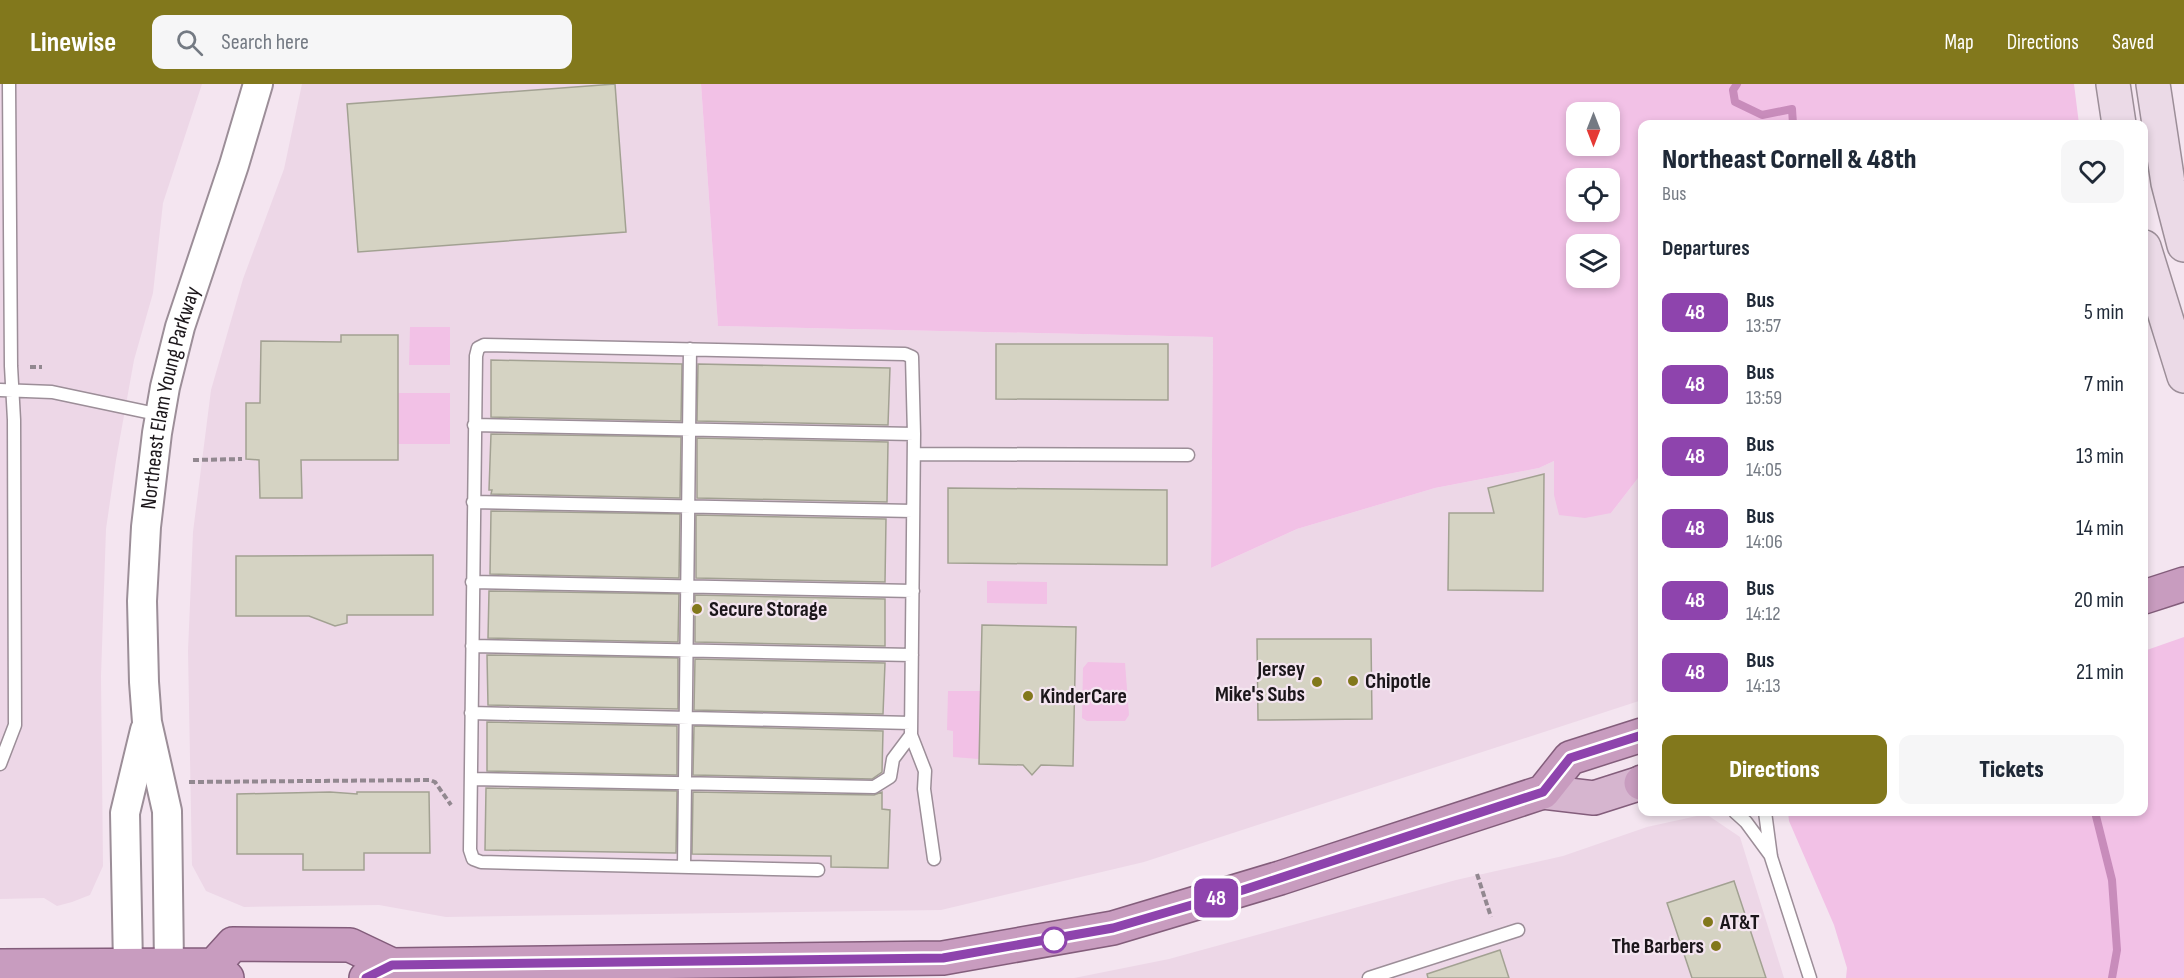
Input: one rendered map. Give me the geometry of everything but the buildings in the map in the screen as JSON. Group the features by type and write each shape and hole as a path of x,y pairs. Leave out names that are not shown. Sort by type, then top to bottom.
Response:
{"highway":[{"path":"2148,596 2184,584"},
{"path":"0,966 169,965 221,971 233,944 351,945 379,971 945,968 1113,928 1270,881 1543,792 1570,758 1638,736"}],"main road":[{"path":"2113,84 2118,120"},
{"path":"2153,84 2168,183 2184,245"},
{"path":"2148,264 2184,375"},
{"path":"1543,792 1593,798 1638,784"}],"street":[{"name":"Northeast Elam Young Parkway","path":"147,722 143,591 146,527 160,415 183,317 258,84"},
{"path":"147,722 167,811 169,965"},
{"path":"128,965 125,813 147,722"}],"lane":[{"path":"0,764 15,725 14,420 6,390 9,84"},
{"path":"818,870 481,862 473,859 470,850 472,582 474,425 478,348 484,345 690,349 905,354 912,357 914,454 911,729 925,771 924,789 934,859"},
{"path":"684,867 690,349"},
{"path":"6,390 52,392 160,415"},
{"path":"474,425 914,435"},
{"path":"914,454 1188,455"},
{"path":"473,502 913,511"},
{"path":"472,582 913,591"},
{"path":"472,646 912,655"},
{"path":"471,713 685,718 911,729"},
{"path":"471,779 874,787 890,777 893,759 911,729"},
{"path":"1739,816 1771,857"},
{"path":"1766,816 1771,857 1810,978"},
{"path":"1370,978 1518,930"}],"path":[{"path":"193,460 242,459"},
{"path":"185,782 430,780 435,782 457,813"},
{"path":"1477,874 1491,917"}],"shaded area":[{"path":"0,84 202,84 163,203 153,293 134,360 106,529 101,676 103,866 90,895 57,906 44,898 0,899"},
{"path":"302,84 701,84 718,326 1213,337 1211,568 1297,529 1435,488 1539,468 1554,461 1554,495 1611,513 1638,478 1638,701 1144,862 941,910 446,917 379,905 244,907 206,891 192,865 188,651 193,532 211,390 243,279 284,169"},
{"path":"701,84 2074,84 2078,120 1638,120 1638,478 1611,513 1585,518 1559,515 1554,495 1554,461 1539,468 1435,488 1297,529 1211,568 1213,337 718,326"},
{"path":"410,327 450,327 450,365 409,365"},
{"path":"393,393 450,393 450,444 393,444"},
{"path":"987,581 1047,582 1047,604 987,603"},
{"path":"2184,637 2184,978 1846,978 1847,968 1834,925 1788,816 2148,816 2148,650"},
{"path":"1088,662 1125,663 1129,715 1125,721 1087,721 1082,718 1083,668"},
{"path":"948,691 980,691 979,759 953,757 953,731 947,730"},
{"path":"1697,816 1709,816 1740,837 1784,978 1074,978 1169,959 1456,880 1563,856 1647,827"}],"waterway":[{"path":"1737,84 1733,90 1735,102 1762,115 1792,109 1793,120"},
{"path":"2096,816 2112,880 2117,950 2112,978"}],"bus line":[{"name":"48","path":"366,978 392,965 884,960 943,958 1022,946 1113,928 1188,907 1543,792 1570,758 1638,736"}],"place":[{"name":"Secure Storage","path":"697,609"},
{"name":"Chipotle","path":"1353,681"},
{"name":"Jersey Mike's Subs","path":"1317,682"},
{"name":"KinderCare","path":"1028,696"},
{"name":"AT&T","path":"1708,922"},
{"name":"The Barbers","path":"1716,946"}]}
